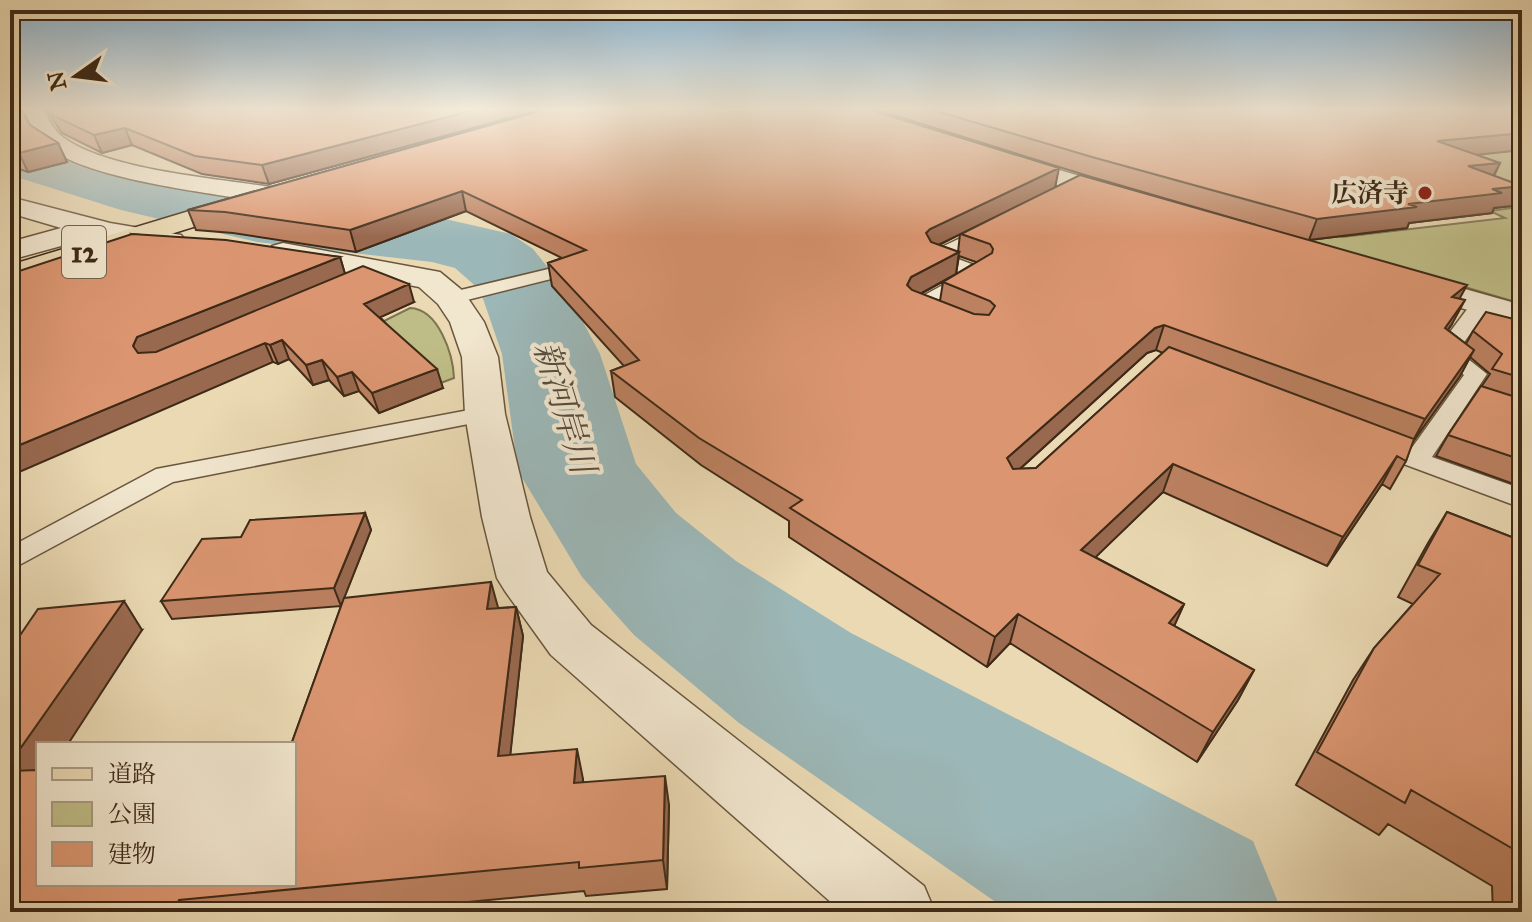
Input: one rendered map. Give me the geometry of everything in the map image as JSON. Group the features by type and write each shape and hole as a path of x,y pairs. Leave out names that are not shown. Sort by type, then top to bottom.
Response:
{"main road":[{"name":"12","path":"10,275 127,232 269,196"}],"street":[{"path":"69,151 119,166 269,196"},
{"path":"974,151 1155,207"},
{"path":"10,205 127,232 381,268 429,279 451,298 467,322 480,357 485,414 506,517 523,578 571,640 898,912"},
{"path":"10,251 127,232"},
{"path":"1380,273 1522,316"}],"lane":[{"path":"1052,197 1078,184"},
{"path":"954,322 917,307 978,273 935,257 1013,217"},
{"path":"339,286 381,268"},
{"path":"451,298 569,269"},
{"path":"1416,461 1476,374 1446,352 1481,304"},
{"path":"1463,394 1492,403"},
{"path":"10,560 165,475 485,414"},
{"path":"1359,439 1522,499"}],"green space":[{"path":"1434,151 1522,151 1522,195 1499,187"},
{"path":"1522,201 1522,304 1235,219 1272,215 1311,224 1342,237 1505,218 1490,211 1519,207 1510,203"},
{"path":"410,308 420,310 436,325 447,346 454,378 438,384 372,327"}],"building":[{"path":"183,151 316,151 262,165 195,156"},
{"path":"398,151 1004,151 1059,168 930,229 926,233 931,242 959,252 911,277 907,285 912,290 974,314 989,315 995,306 990,301 943,282 992,253 990,244 961,234 1080,175 1467,285 1452,297 1465,300 1445,328 1474,350 1425,419 1164,325 1155,328 1007,458 1013,469 1036,468 1169,347 1414,439 1406,461 1397,456 1343,537 1173,464 1081,550 1184,604 1169,623 1254,670 1213,732 1018,614 995,637 790,508 802,500 699,438 611,371 639,360 548,263 586,250 462,191 350,230 225,212 188,210"},
{"path":"1072,151 1466,151 1500,163 1468,166 1522,186 1492,189 1502,193 1408,204 1417,207 1317,219"},
{"path":"132,234 226,240 340,257 137,337 133,346 138,353 156,352 363,266 409,284 364,304 437,369 372,393 352,372 337,377 322,360 306,365 282,340 270,345 265,343 10,449 10,274"},
{"path":"1486,312 1522,321 1522,378 1492,369 1502,354 1473,331"},
{"path":"1481,386 1522,399 1522,460 1448,435"},
{"path":"1447,512 1522,541 1522,854 1411,790 1405,803 1317,752 1374,648 1440,574 1418,565"},
{"path":"365,513 334,588 161,601 202,539 241,537 250,520"},
{"path":"491,582 487,609 516,607 498,756 577,749 574,783 665,776 663,860 579,868 579,862 179,900 173,912 10,912 10,771 36,770 36,886 296,886 296,742 292,742 344,598"},
{"path":"124,601 10,763 10,650 38,609"}],"waterway":[{"name":"新河岸川","path":"22,151 31,161 146,195 257,220 432,239 483,251 504,266 523,290 551,354 578,471 629,545 685,598 795,678 1182,912"}],"place":[{"name":"広済寺","path":"1425,193"}]}
